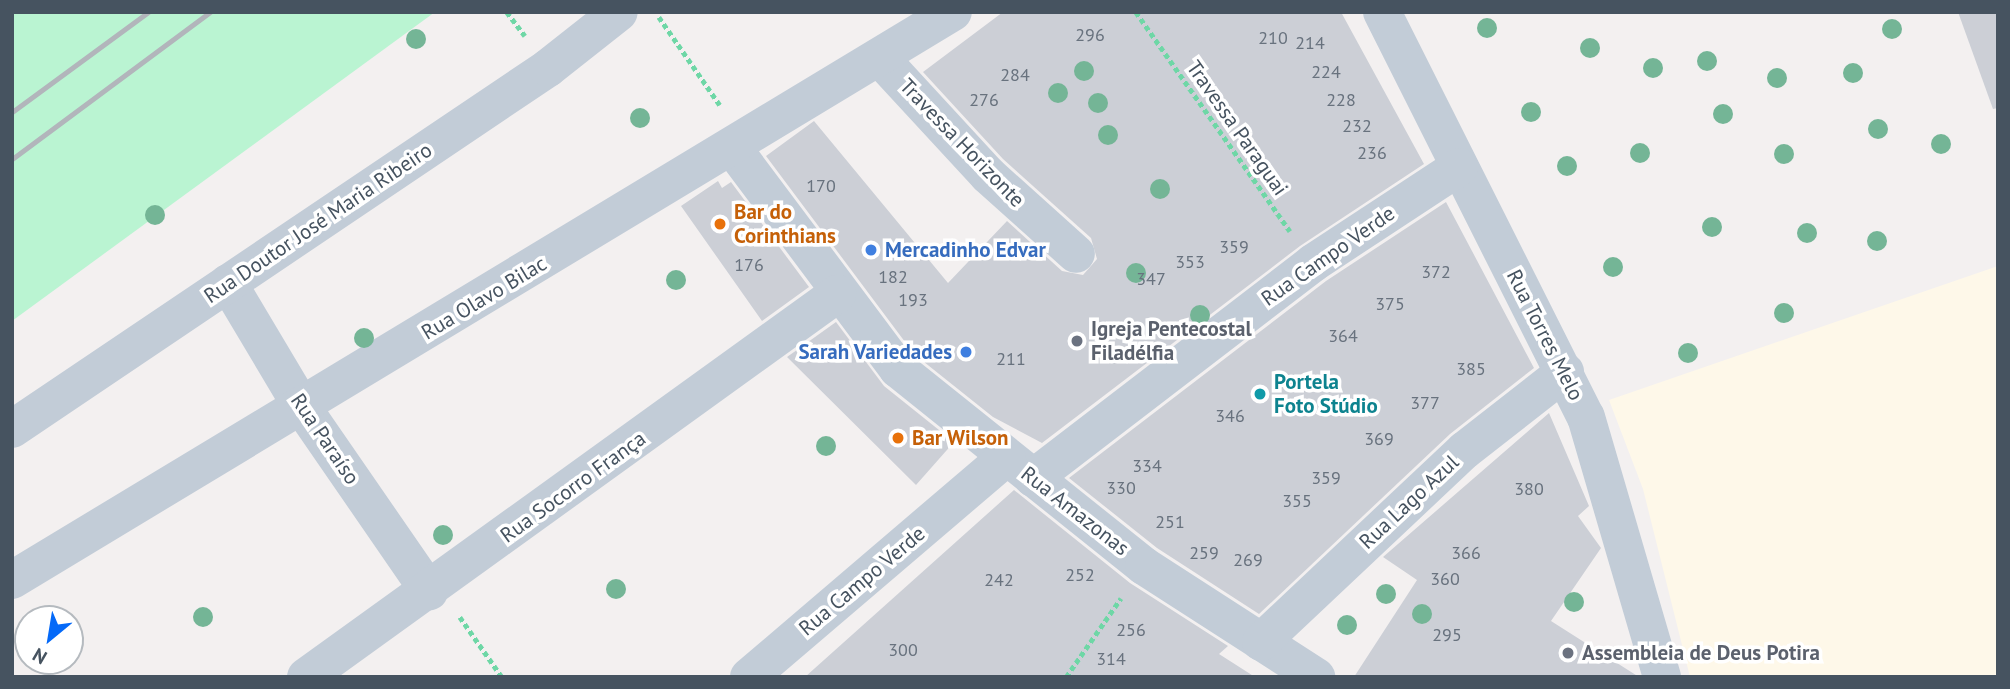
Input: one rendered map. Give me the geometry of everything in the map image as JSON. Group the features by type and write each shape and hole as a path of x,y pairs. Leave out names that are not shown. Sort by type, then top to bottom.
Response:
{"street":[{"name":"Rua Doutor José Maria Ribeiro","path":"12,429 548,68 619,12"},
{"name":"Rua Olavo Bilac","path":"12,580 881,59 953,12"},
{"name":"Rua Torres Melo","path":"1382,12 1586,417 1662,677"},
{"name":"Travessa Horizonte","path":"881,59 988,175 1076,254"},
{"name":"Rua Amazonas","path":"739,144 837,293 898,369 1144,566 1311,675"},
{"name":"Rua Campo Verde","path":"749,677 1020,468 1313,263 1459,167"},
{"name":"Rua Paraíso","path":"228,283 302,407 434,589"},
{"name":"Rua Socorro França","path":"306,677 434,589 837,293"},
{"name":"Rua Lago Azul","path":"1261,642 1465,450 1565,372"}],"path":[{"path":"655,12 739,144"},
{"name":"Travessa Paraguai","path":"1136,12 1313,263"},
{"path":"1066,677 1144,566"},
{"path":"434,589 502,677"}],"shaded area":[{"path":"1998,266 1998,677 1690,677 1643,489 1609,400"}],"green space":[{"path":"12,12 435,12 12,321"}],"building":[{"path":"1003,12 1341,12 1424,164 1300,246 1042,443 993,417 914,354 766,156 814,121 948,283 1007,221 1062,271 1083,275 1097,259 1091,238 1003,159 923,72"},
{"path":"1958,12 1998,12 1998,108 1993,109"},
{"path":"718,181 722,188 731,182 809,287 762,321 681,206"},
{"path":"1446,202 1534,368 1450,434 1259,614 1157,548 1069,478 1326,281"},
{"path":"836,322 884,386 954,442 916,485 787,357"},
{"path":"1549,413 1589,506 1578,516 1601,548 1551,621 1639,677 1354,677 1417,580 1383,557"},
{"path":"1014,490 1130,583 1228,646 1219,654 1255,677 805,677"}],"railway":[{"path":"12,112 148,12"},
{"path":"12,159 210,12"}],"place":[{"name":"Bar do Corinthians","path":"720,224"},
{"name":"Mercadinho Edvar","path":"871,250"},
{"name":"Igreja Pentecostal Filadélfia","path":"1077,341"},
{"name":"Sarah Variedades","path":"966,352"},
{"name":"Portela Foto Stúdio","path":"1260,394"},
{"name":"Bar Wilson","path":"898,438"},
{"name":"Assembleia de Deus Potira","path":"1568,653"}]}
